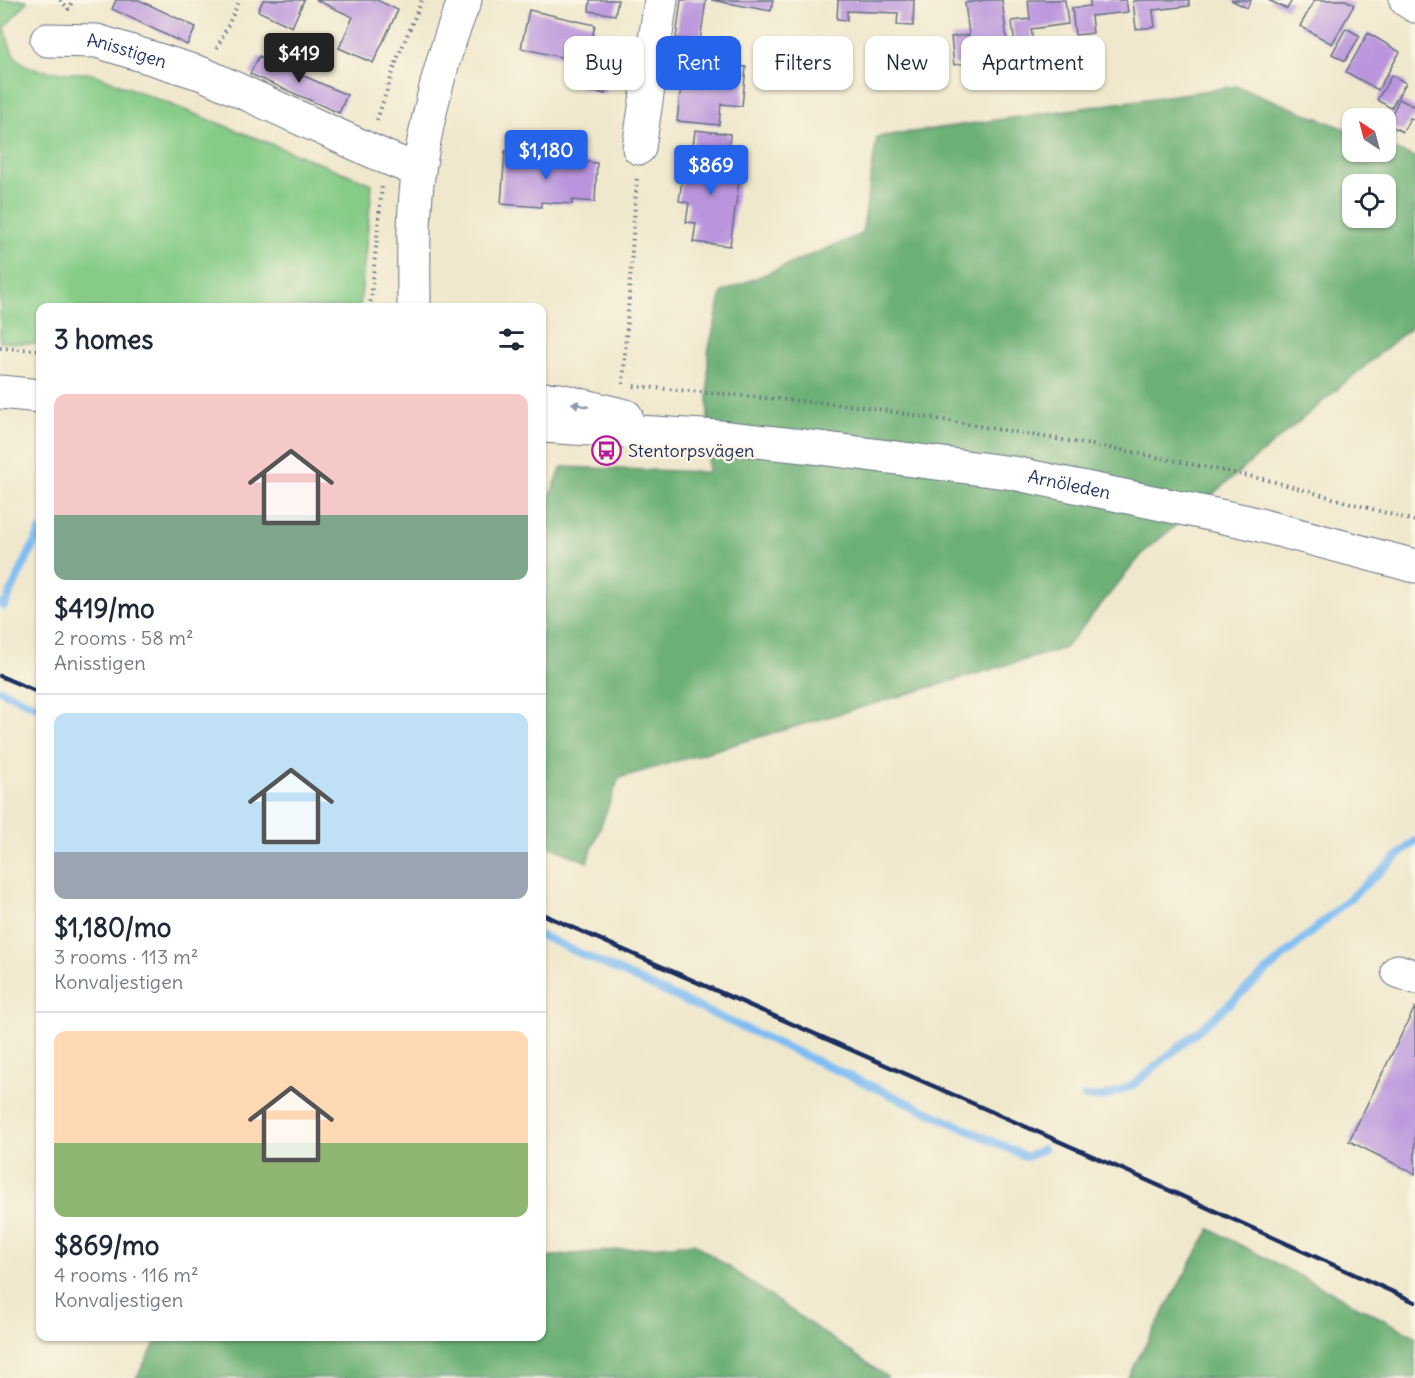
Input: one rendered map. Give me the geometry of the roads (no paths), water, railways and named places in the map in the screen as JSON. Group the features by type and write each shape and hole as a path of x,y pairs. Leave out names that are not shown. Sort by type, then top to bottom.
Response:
{"main road":[{"path":"414,303 419,171 434,96 465,0"},
{"path":"639,148 661,0"},
{"path":"1406,0 1415,6"},
{"name":"Anisstigen","path":"47,40 97,41 203,74 419,171"},
{"name":"Arnöleden","path":"546,399 561,400 718,438"},
{"name":"Arnöleden","path":"546,426 804,446 1013,473 1248,522 1415,566"}],"waterway":[{"path":"0,604 4,606 36,539"},
{"path":"0,690 36,706"},
{"path":"1085,1097 1102,1097 1133,1085 1204,1026 1415,841"},
{"path":"546,938 1027,1157 1043,1149"}],"railway":[{"path":"0,676 36,691"},
{"path":"546,916 1131,1173 1415,1302"}],"place":[{"name":"Stentorpsvägen","path":"607,451"}]}
